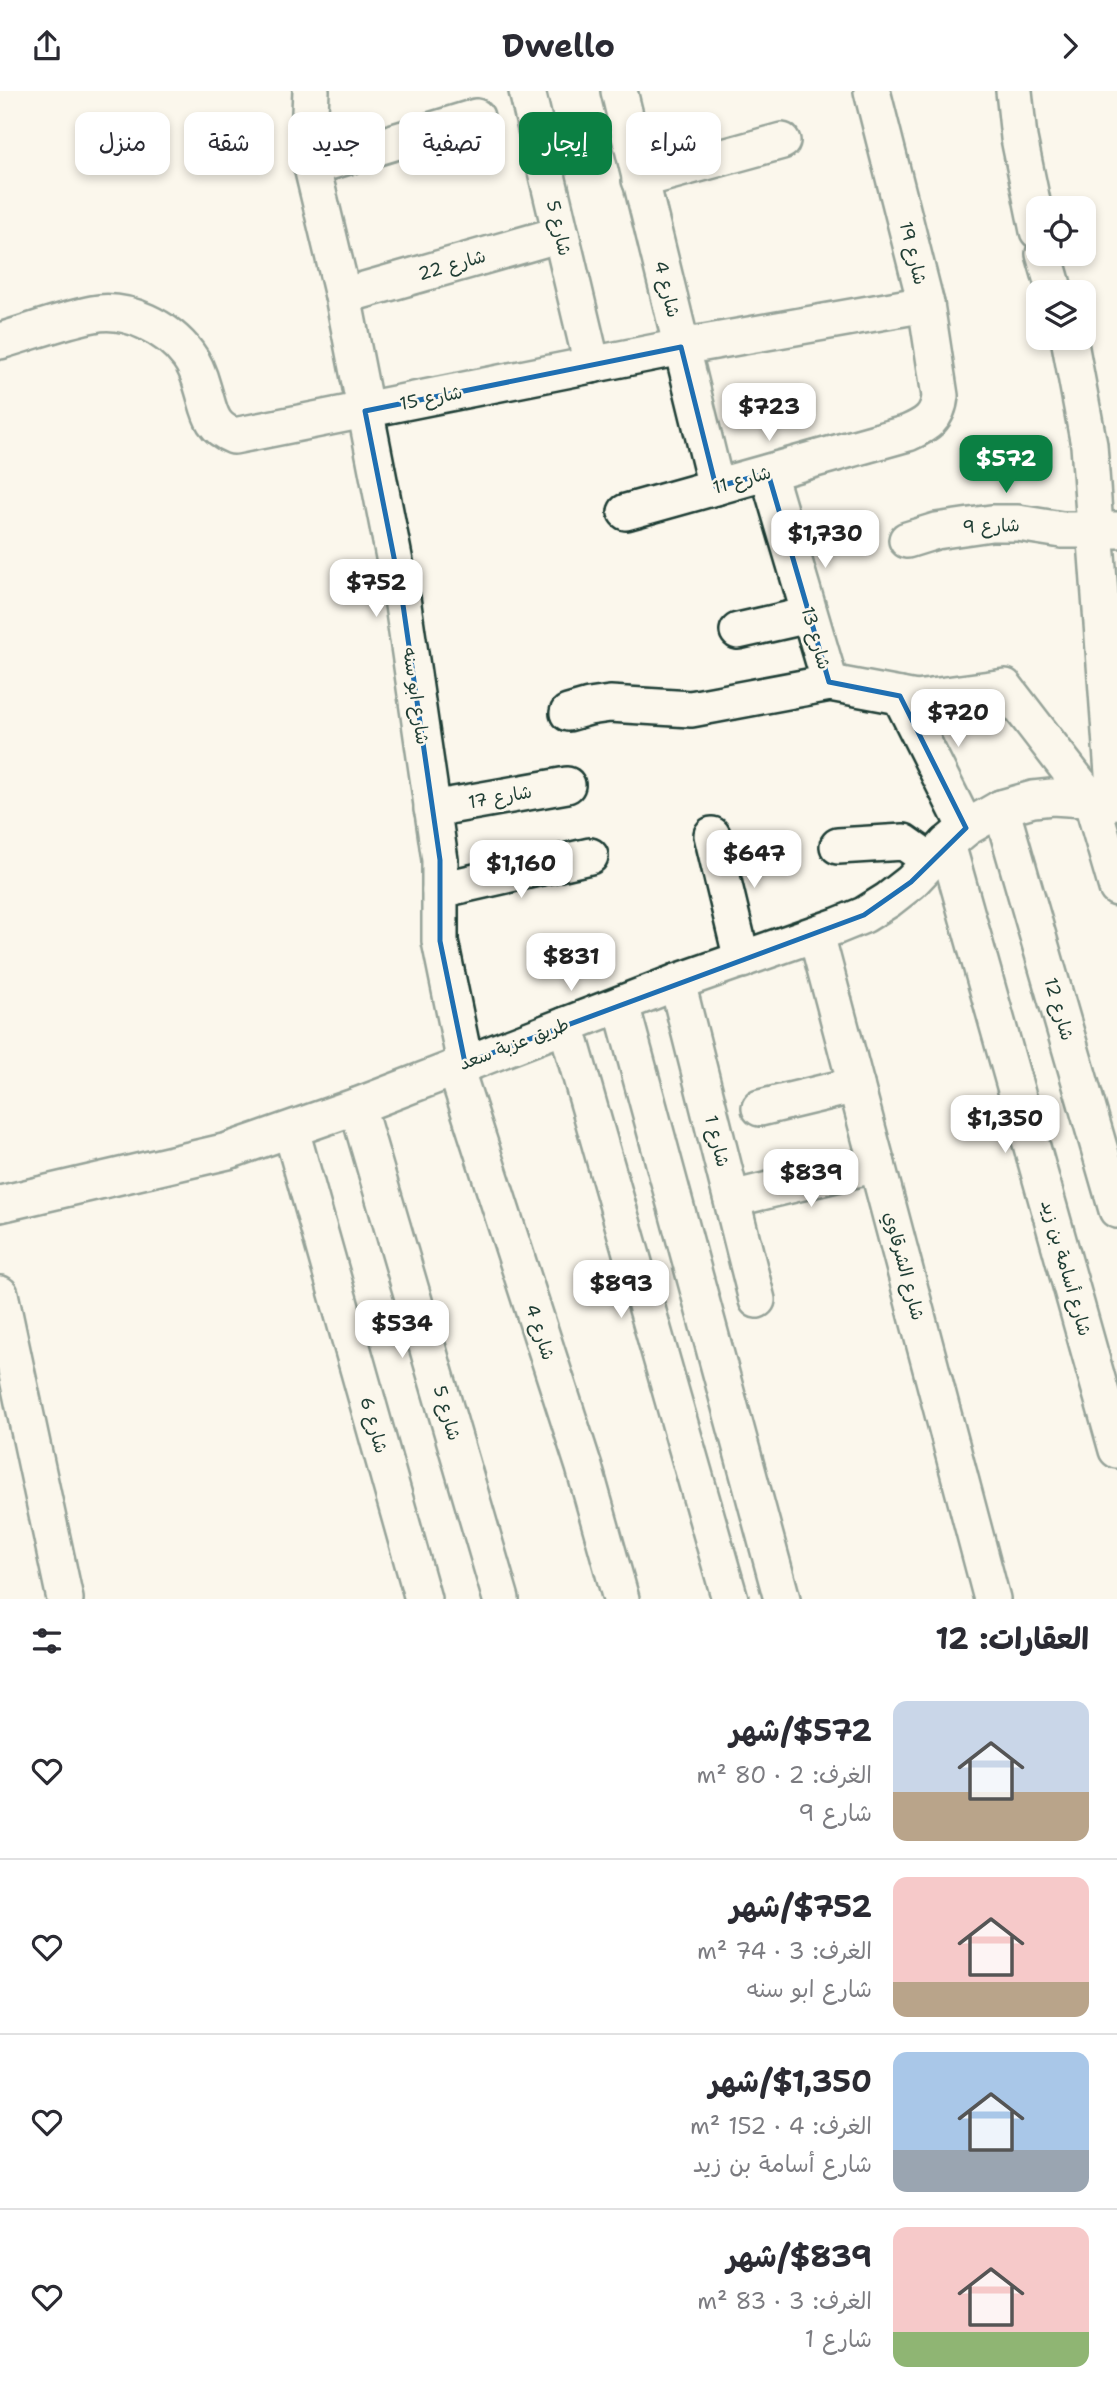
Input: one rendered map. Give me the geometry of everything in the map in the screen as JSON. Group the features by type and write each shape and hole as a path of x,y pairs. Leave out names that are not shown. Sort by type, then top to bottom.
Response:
{"street":[{"name":"شارع ابو سنه","path":"310,112 311,91"},
{"name":"شارع 5","path":"527,91 592,365"},
{"name":"شارع 4","path":"619,91 716,487"},
{"name":"شارع 19","path":"872,91 926,304 940,397 935,416"},
{"path":"1014,91 1019,138 1031,196"},
{"path":"640,180 782,141"},
{"name":"شارع ابو سنه","path":"314,175 343,296 402,598 440,860 440,941 460,1065"},
{"name":"شارع 22","path":"343,296 561,234"},
{"name":"شارع 15","path":"0,341 95,313 117,313 137,318 178,343 190,357 214,423 222,432 233,436 681,347 926,304"},
{"path":"1071,350 1107,530 1107,800 1117,888"},
{"name":"شارع 11","path":"626,512 908,433 924,426 935,416"},
{"name":"شارع 13","path":"768,473 830,683"},
{"name":"شارع 9","path":"907,540 936,531 991,523 1018,523 1062,530 1107,530"},
{"path":"738,632 809,615"},
{"path":"568,713 610,704 691,709 830,683 922,699 1005,687 1107,800"},
{"name":"شارع أسامة بن زيد","path":"900,696 948,844 1117,1450"},
{"name":"شارع 17","path":"432,809 567,785"},
{"name":"طريق عزبة سعد","path":"0,1204 127,1177 228,1151 291,1130 677,982 864,915 911,882 948,844 1001,808 1052,797 1107,800"},
{"name":"شارع 12","path":"1001,808 1117,1210"},
{"path":"712,835 742,960"},
{"path":"838,846 904,842 948,844"},
{"path":"440,890 590,856"},
{"name":"شارع الشرقاوي","path":"816,934 992,1599"},
{"name":"شارع 1","path":"677,982 757,1300"},
{"path":"621,1004 782,1599"},
{"path":"566,1025 730,1599"},
{"name":"شارع 4","path":"460,1065 584,1467 621,1599"},
{"path":"760,1108 856,1085"},
{"name":"شارع 5","path":"357,1105 501,1599"},
{"name":"شارع 6","path":"291,1130 423,1599"},
{"path":"732,1199 877,1164"},
{"path":"0,1294 65,1599"}],"highlighted area":[{"path":"681,347 716,487 768,473 829,682 900,696 966,828 911,882 864,915 465,1063 440,941 440,860 402,598 365,411"}]}
